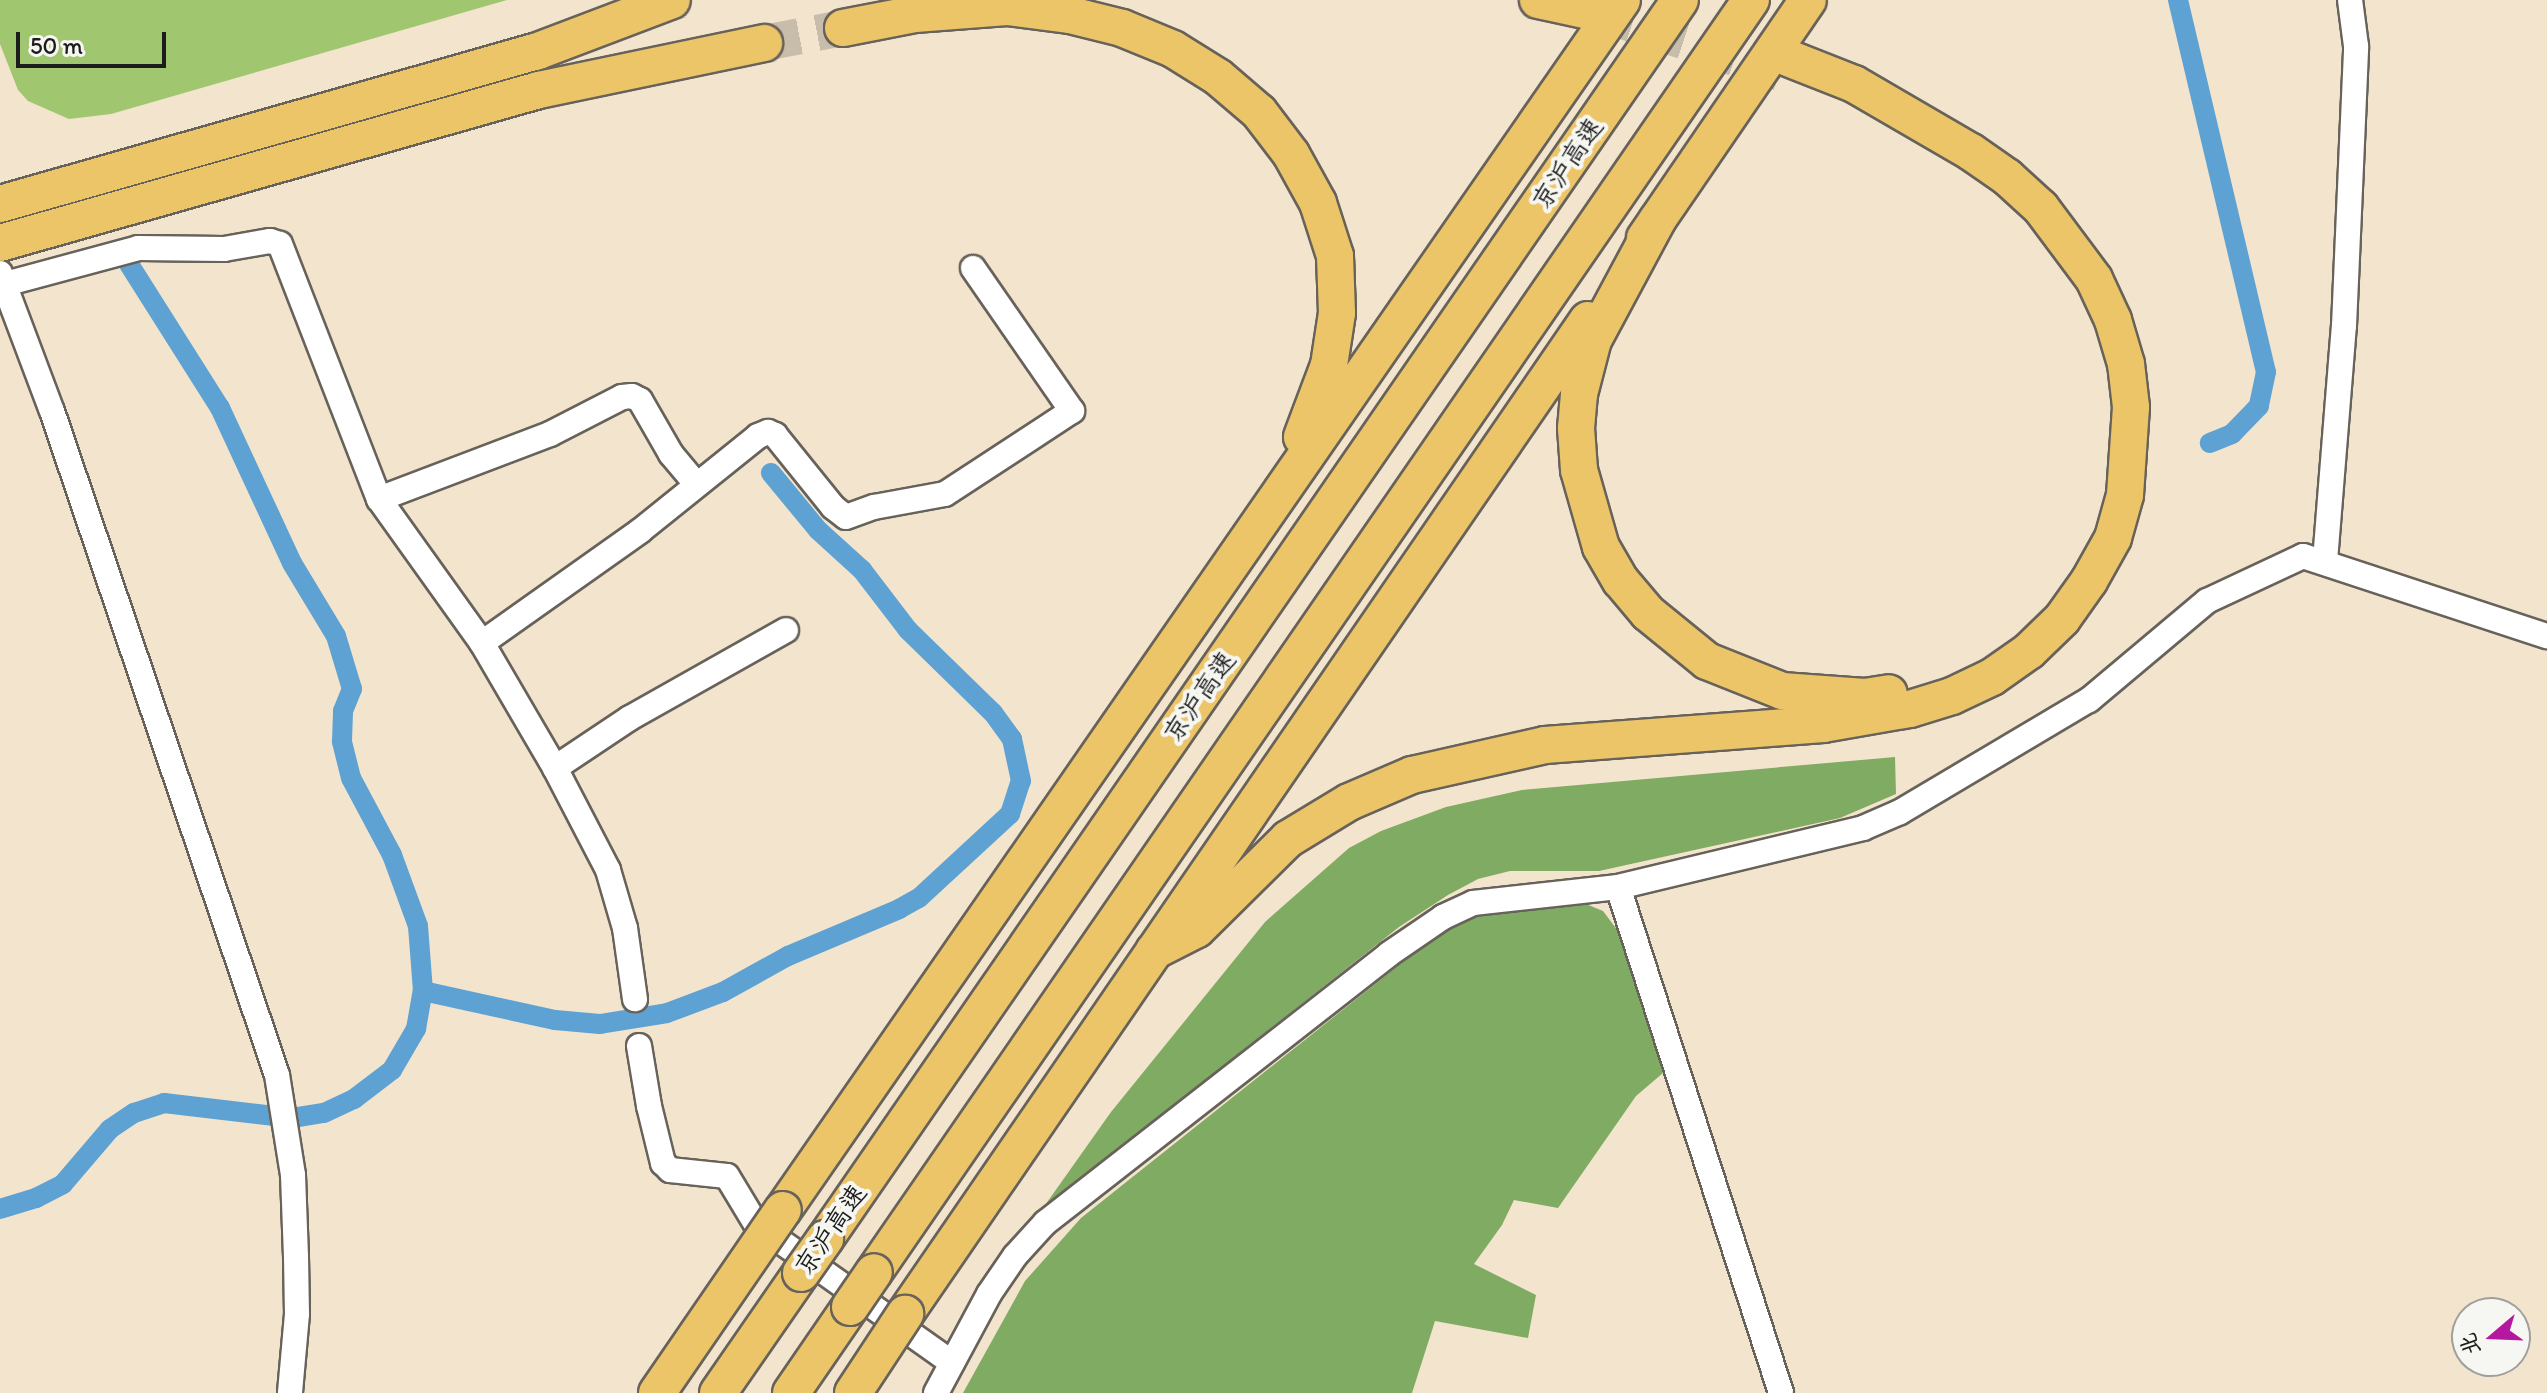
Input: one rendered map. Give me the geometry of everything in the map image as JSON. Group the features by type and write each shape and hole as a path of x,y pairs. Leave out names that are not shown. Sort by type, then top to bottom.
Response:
{"highway":[{"path":"0,204 538,51 672,0"},
{"path":"915,14 954,0"},
{"path":"657,1393 1441,263 1610,6 1538,0"},
{"name":"京沪高速","path":"718,1393 1460,323 1680,0"},
{"path":"791,1393 1751,0"},
{"path":"853,1393 1808,0"},
{"path":"843,28 915,14 1007,7 1070,15 1122,28 1173,49 1218,77 1259,112 1291,154 1318,203 1335,256 1337,313 1329,365 1302,432 1297,471"},
{"path":"0,243 539,90 764,43"},
{"path":"1154,951 1197,929 1288,839 1349,802 1412,775 1478,757 1545,745 1868,718 1952,696 1979,683 2029,651 2062,619 2089,581 2113,538 2115,453 2124,408 2103,339 2081,286 2029,217 1962,163 1784,66"},
{"path":"1658,219 1610,306 1585,364 1576,428 1579,470 1588,511 1601,547 1621,581 1656,621 1707,661 1782,691 1865,697 1905,691 1984,661 2018,638 2049,607 2075,572 2114,502"}],"street":[{"path":"2325,561 2344,326 2356,46 2350,0"},
{"path":"290,1393 297,1314 293,1175 281,1100 266,1037 3,278 138,248 224,249 270,241 280,244 379,499 482,643 555,768 617,895 635,999"},
{"path":"482,643 640,531 741,447 768,432 786,445 833,507 846,517 874,507 945,494 1072,411 973,268"},
{"path":"379,499 550,434 622,397 632,396 640,400 671,454 697,485"},
{"path":"936,1393 989,1294 1015,1256 1045,1223 1389,954 1443,917 1473,903 1618,887 1810,844 1863,828 1900,812 2089,700 2207,601 2303,556 2547,636"},
{"path":"555,768 630,718 786,630"},
{"path":"1618,887 1781,1393"},
{"path":"639,1046 663,1163 670,1170 727,1176 756,1224 952,1363"}],"green space":[{"path":"0,0 507,0 111,114 69,119 28,101 18,90 0,44"},
{"path":"1895,757 1896,794 1840,818 1599,871 1510,871 1478,879 1399,927 1043,1208 1111,1112 1265,922 1349,848 1381,831 1446,807 1522,790"},
{"path":"1553,904 1586,904 1603,911 1621,935 1663,1073 1636,1096 1558,1208 1514,1200 1502,1225 1474,1264 1536,1295 1528,1338 1435,1321 1412,1393 963,1393 1025,1281 1081,1218 1438,934 1462,920 1494,911"}],"waterway":[{"path":"2178,0 2266,372 2259,406 2232,434 2210,443"},
{"path":"0,1209 36,1198 63,1184 110,1129 134,1113 164,1103 292,1118 324,1113 354,1099 392,1070 416,1029 423,991 418,926 392,855 351,778 342,741 343,711 352,689 336,636 292,563 220,408 129,264"},
{"path":"423,991 555,1020 600,1024 667,1013 723,992 788,956 919,898 1010,814 1021,781 1012,739 993,713 908,630 862,570 818,530 771,473"}],"tunnel":[{"path":"1598,13 1779,73"},
{"path":"764,43 843,28"}]}
